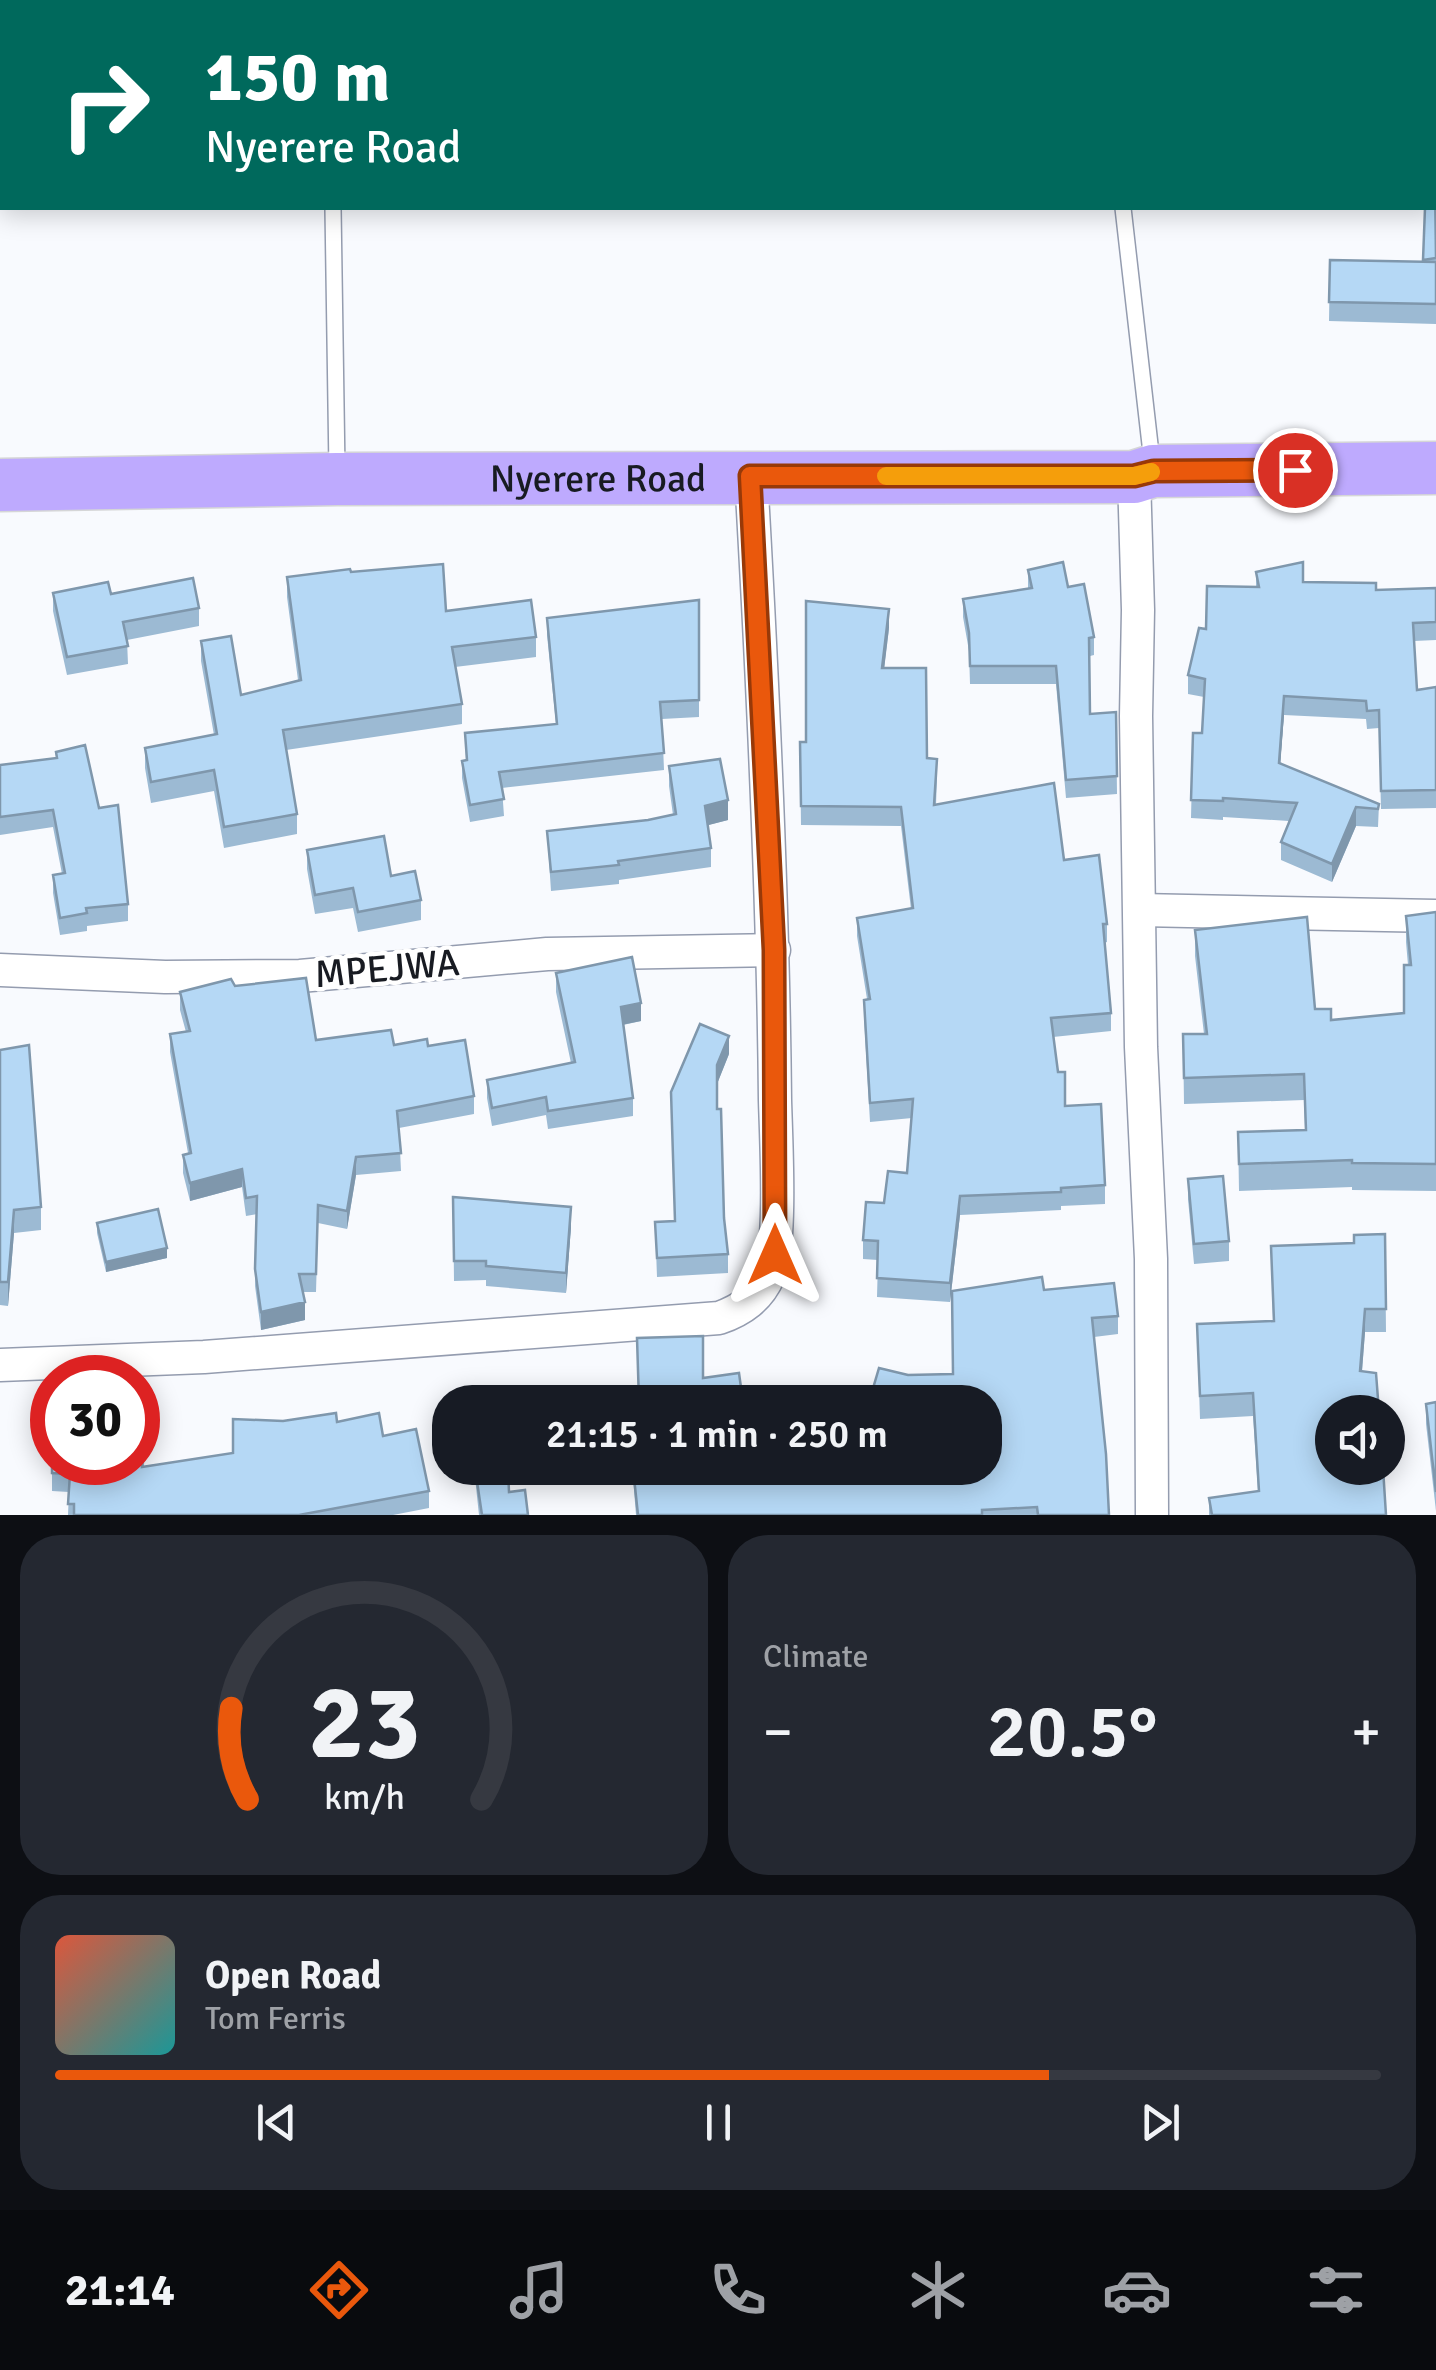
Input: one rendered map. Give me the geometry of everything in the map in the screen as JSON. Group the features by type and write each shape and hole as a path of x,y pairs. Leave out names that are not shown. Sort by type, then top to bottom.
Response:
{"highway":[{"name":"Nyerere Road","path":"0,484 1436,468"}],"street":[{"path":"1144,474 1140,1047 1151,1258 1152,1515"},
{"path":"0,1365 222,1356 719,1318 756,1297 770,1274 775,1255 774,950 750,476"},
{"path":"1140,910 1436,916"},
{"name":"MPEJWA","path":"0,970 300,976 547,954 774,950"}],"lane":[{"path":"332,210 337,479"},
{"path":"1123,210 1144,474"}],"building":[{"path":"1425,210 1435,210 1436,258 1423,260"},
{"path":"1330,260 1436,262 1436,304 1329,302"},
{"path":"1063,562 1068,587 1084,584 1094,637 1089,638 1090,714 1116,712 1117,776 1066,780 1056,666 970,666 963,599 1032,588 1028,570"},
{"path":"1303,562 1303,582 1376,583 1376,590 1436,588 1436,622 1413,623 1417,690 1436,687 1436,790 1381,791 1379,710 1367,711 1366,701 1284,696 1279,763 1379,804 1378,809 1356,807 1332,864 1281,842 1297,803 1191,800 1193,733 1202,733 1205,679 1188,675 1199,628 1206,629 1207,586 1259,587 1256,572"},
{"path":"443,564 446,611 531,600 536,637 452,647 462,704 283,730 297,814 224,827 214,770 151,782 145,748 217,734 201,641 231,636 241,695 301,680 287,577"},
{"path":"193,578 199,608 123,622 128,646 67,657 53,593 108,582 111,594"},
{"path":"699,600 699,700 660,702 664,753 499,772 504,799 470,805 462,761 467,760 465,733 557,724 547,618"},
{"path":"806,601 889,609 882,668 926,668 927,758 937,759 934,805 1054,783 1064,860 1099,855 1111,1013 1051,1018 1058,1072 1065,1072 1065,1106 1101,1104 1105,1185 1061,1188 1061,1192 960,1196 950,1283 877,1278 878,1241 863,1240 866,1202 884,1203 888,1171 907,1173 913,1099 870,1103 864,1000 870,999 857,918 913,908 901,807 801,806 800,742 806,742"},
{"path":"85,745 99,808 118,805 128,904 86,908 87,913 60,918 53,875 65,873 53,810 0,817 0,765 57,758 56,752"},
{"path":"720,759 728,800 705,806 711,848 618,861 619,865 551,872 547,831 676,814 669,766"},
{"path":"384,836 391,876 415,871 421,900 358,912 353,888 315,895 307,850"},
{"path":"1436,912 1436,1164 1352,1160 1239,1164 1238,1132 1306,1130 1304,1074 1184,1078 1183,1034 1207,1034 1195,930 1307,917 1315,1009 1331,1009 1331,1020 1404,1013 1404,965 1411,965 1406,916"},
{"path":"632,957 641,1003 621,1007 633,1098 548,1111 546,1097 492,1108 487,1080 575,1062 556,973"},
{"path":"306,978 316,1040 391,1030 394,1045 427,1039 428,1046 465,1040 474,1096 397,1111 401,1153 356,1157 347,1211 318,1205 316,1274 299,1274 305,1302 261,1312 255,1269 257,1196 246,1198 242,1169 190,1183 183,1155 191,1153 170,1034 190,1031 180,992 231,979 235,986"},
{"path":"700,1024 729,1036 717,1065 728,1254 657,1258 655,1222 675,1221 671,1092"},
{"path":"29,1045 41,1207 14,1210 8,1282 0,1282 0,1050"},
{"path":"1223,1176 1229,1241 1194,1244 1188,1179"},
{"path":"453,1197 571,1207 566,1273 486,1266 486,1261 454,1261"},
{"path":"158,1209 167,1248 106,1262 97,1223"},
{"path":"1385,1234 1386,1309 1365,1309 1360,1371 1376,1373 1378,1395 1315,1395 1315,1485 1384,1485 1386,1515 1212,1515 1209,1498 1259,1491 1253,1393 1200,1396 1197,1324 1274,1321 1271,1246 1354,1243 1354,1235"},
{"path":"1042,1277 1044,1290 1114,1283 1118,1316 1092,1318 1109,1515 1038,1515 1037,1507 982,1510 982,1515 638,1515 635,1485 1002,1485 1002,1385 874,1385 879,1368 908,1375 953,1374 952,1291"},
{"path":"703,1336 703,1378 739,1373 741,1385 638,1385 637,1338"},
{"path":"1436,1402 1436,1492 1426,1404"},
{"path":"336,1413 337,1422 379,1413 383,1436 416,1429 429,1491 299,1515 74,1515 74,1504 68,1504 69,1485 160,1485 160,1464 233,1453 233,1419 283,1421"},
{"path":"478,1485 509,1485 509,1492 525,1490 528,1515 482,1515"}],"slow traffic":[{"path":"886,476 1134,476 1151,472"}],"route":[{"path":"775,1255 774,950 750,476 1134,476 1154,471 1295,470"}]}
